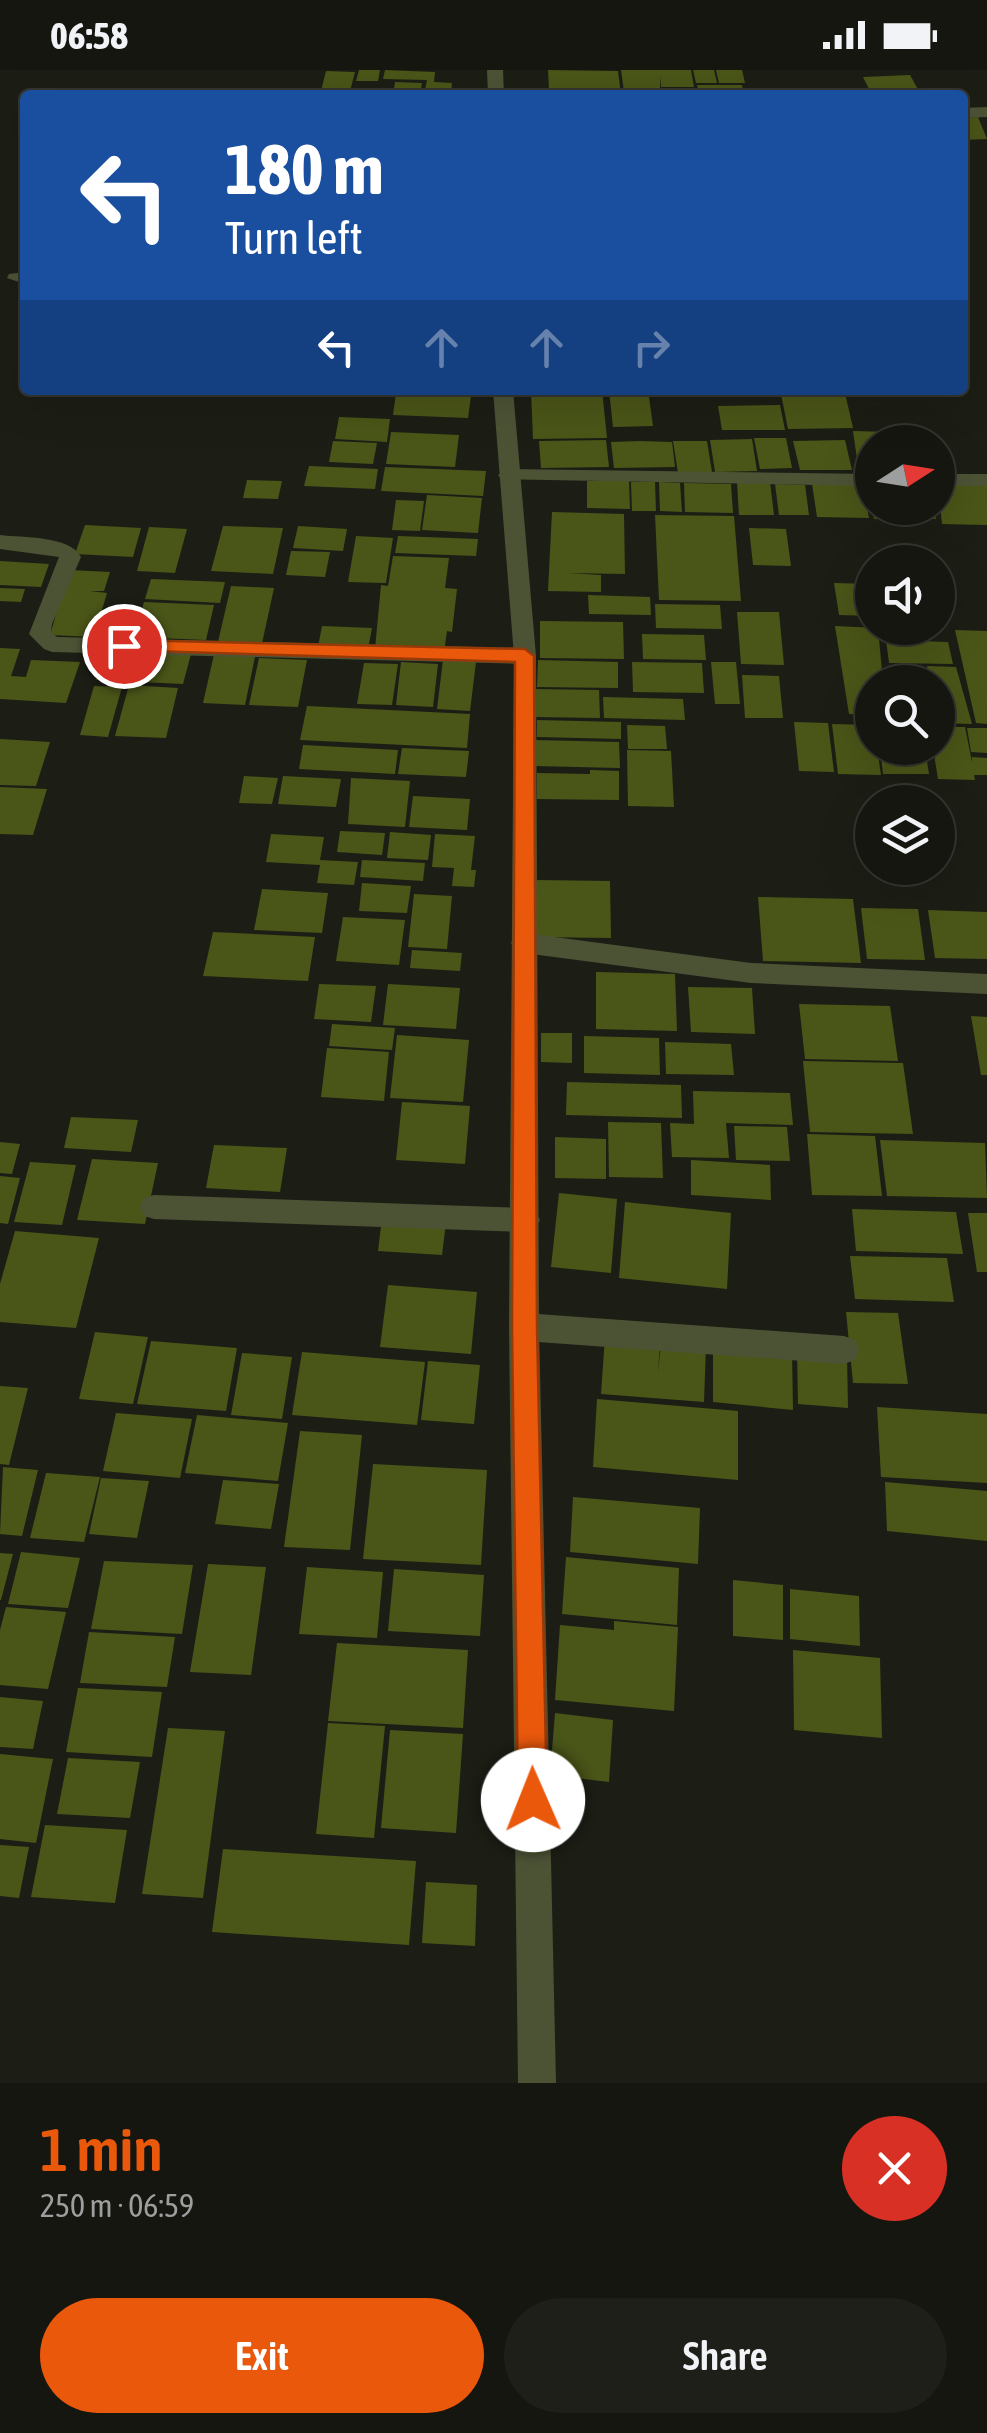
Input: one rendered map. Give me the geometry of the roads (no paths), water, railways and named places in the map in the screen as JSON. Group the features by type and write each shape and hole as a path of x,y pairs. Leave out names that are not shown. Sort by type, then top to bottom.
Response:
{"street":[{"path":"503,395 525,656 524,1327 537,2083"},
{"path":"508,474 855,480"},
{"path":"955,480 987,480"},
{"path":"0,542 67,550 70,557 41,624 40,634 52,644 525,656"},
{"path":"524,943 752,974 987,984"},
{"path":"154,1207 525,1220"},
{"path":"524,1327 844,1350"}]}
